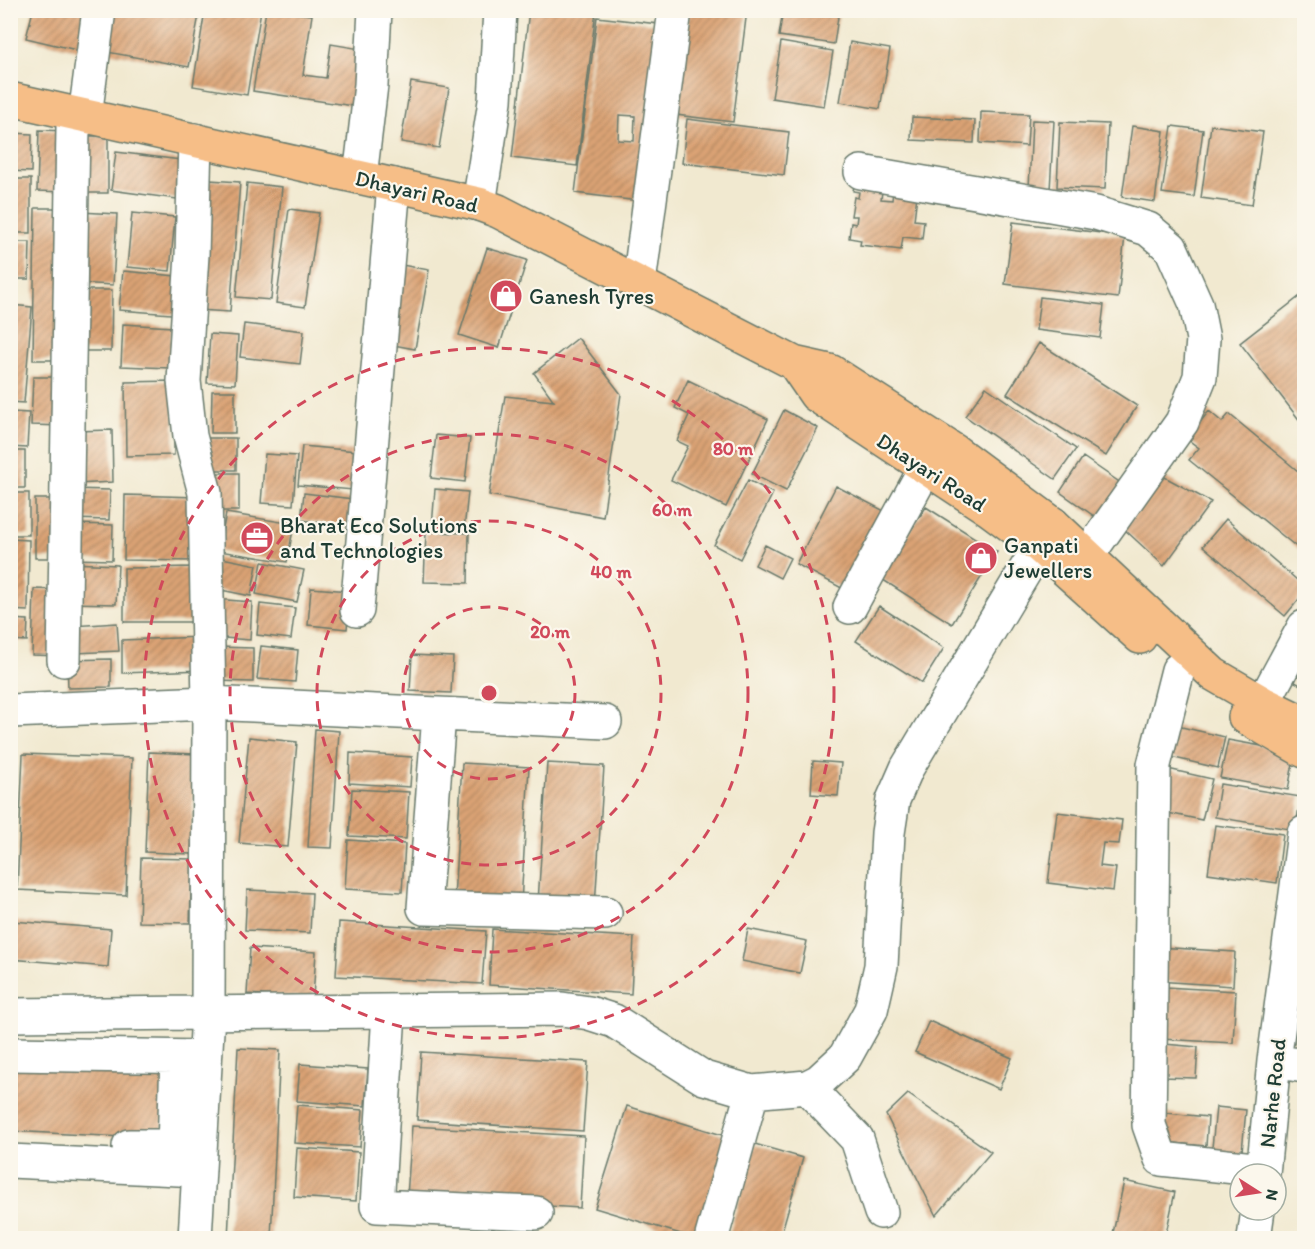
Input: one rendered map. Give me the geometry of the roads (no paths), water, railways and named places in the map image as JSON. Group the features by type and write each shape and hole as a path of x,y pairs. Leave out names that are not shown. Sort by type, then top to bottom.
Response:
{"main road":[{"name":"Dhayari Road","path":"10,99 479,204 498,211 794,363 830,371 956,452 1047,536 1178,670 1221,703 1305,751"},
{"name":"Dhayari Road","path":"794,363 816,395 990,510 1087,556 1213,674 1263,704 1305,723"}],"street":[{"path":"64,660 73,127 85,116 99,10"},
{"path":"360,177 371,85 375,10"},
{"path":"479,204 495,101 501,10"},
{"path":"639,283 675,10"},
{"path":"119,1146 174,1146 191,1057 208,1014 209,703 205,492 190,436 184,381 192,255 195,140"},
{"path":"861,172 1096,213 1148,229 1171,248 1196,304 1203,339 1200,377 1182,422 1087,556"},
{"path":"357,610 394,185"},
{"path":"850,607 926,467"},
{"path":"10,1015 562,1009 589,1012 614,1021 704,1078 752,1092 807,1087 819,1081 845,1057 871,1010 881,966 888,833 893,800 907,768 1047,536"},
{"path":"1263,704 1305,627"},
{"path":"1178,670 1154,765 1149,1125 1161,1159 1228,1168"},
{"path":"10,711 209,703 604,722"},
{"path":"439,715 424,908 605,913"},
{"name":"Narhe Road","path":"1265,1162 1289,1063 1305,833"},
{"path":"389,1012 377,1206 536,1213"},
{"path":"10,1054 191,1057"},
{"path":"191,1057 199,1170 195,1239"},
{"path":"807,1087 857,1139 881,1212"},
{"path":"712,1236 752,1092"},
{"path":"10,1161 199,1170"},
{"path":"1254,1239 1256,1222"}],"place":[{"name":"Ganesh Tyres","path":"506,296"},
{"name":"Bharat Eco Solutions and Technologies","path":"257,538"},
{"name":"Ganpati Jewellers","path":"981,558"}]}
